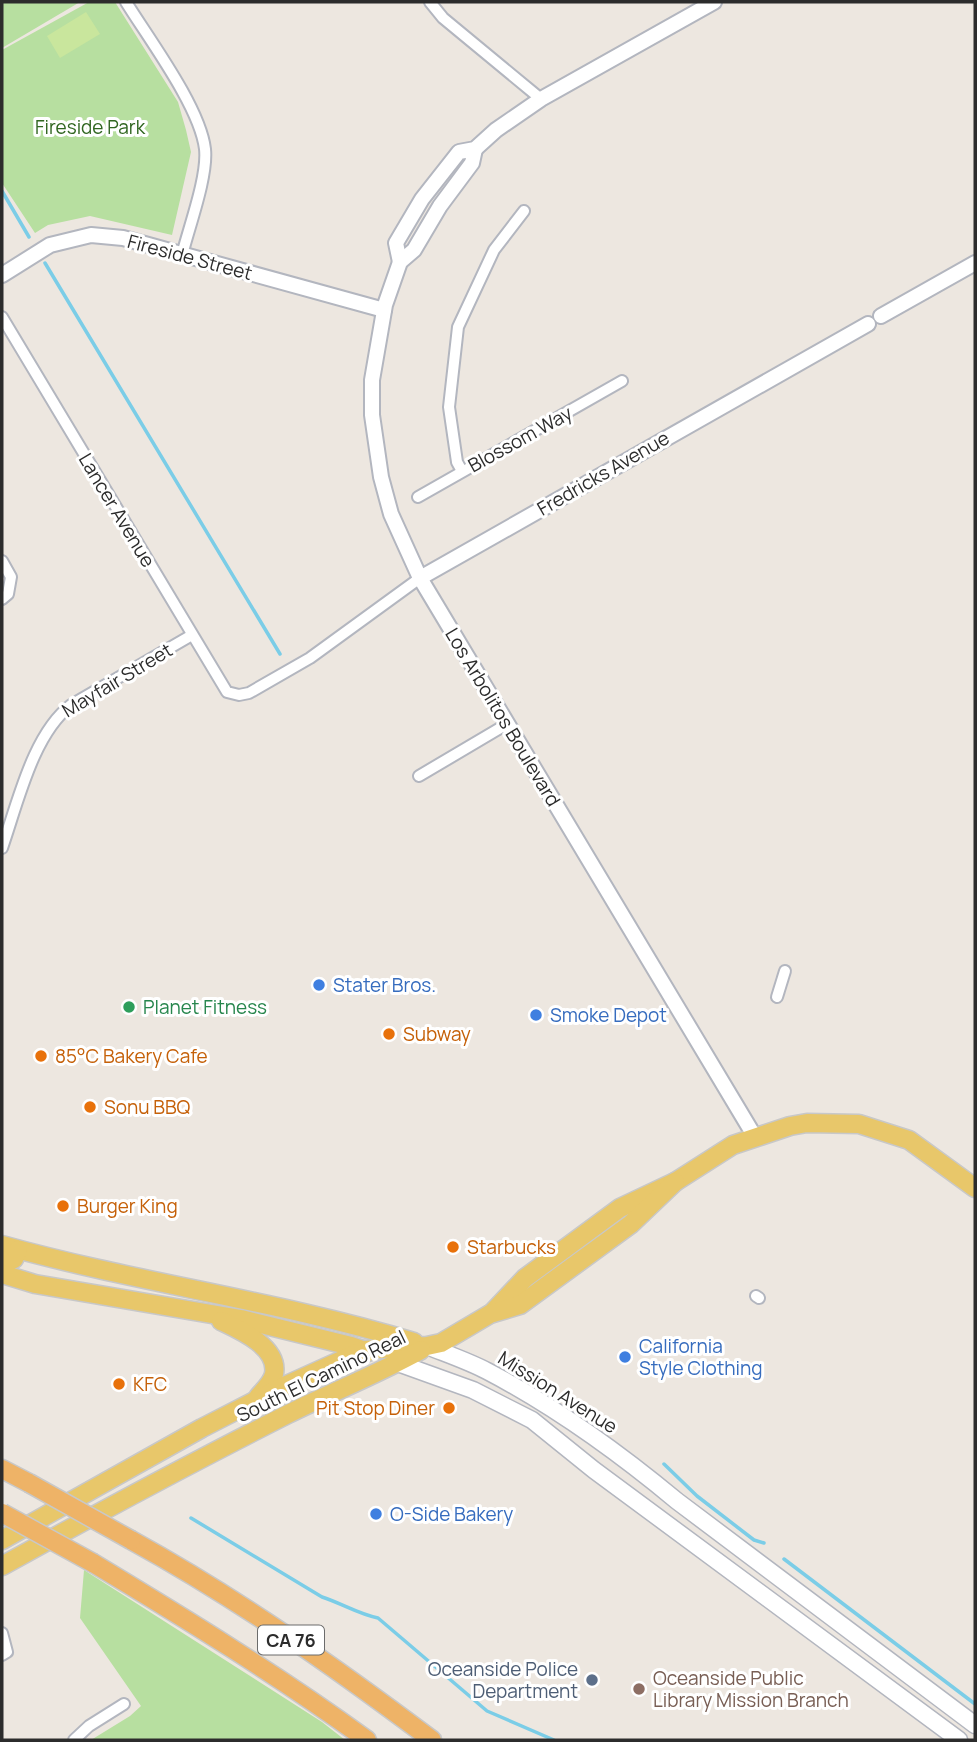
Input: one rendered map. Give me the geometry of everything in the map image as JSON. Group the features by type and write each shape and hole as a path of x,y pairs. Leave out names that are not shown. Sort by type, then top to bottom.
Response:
{"highway":[{"name":"CA 76","path":"2,1469 131,1540 263,1620 432,1740"},
{"name":"CA 76","path":"2,1514 93,1563 226,1643 367,1740"}],"main road":[{"path":"427,1346 453,1337 490,1314 524,1279 620,1209 675,1182 733,1145 755,1137 807,1123 859,1124 909,1140 975,1188"},
{"path":"490,1314 520,1305 530,1298 631,1224 675,1182"},
{"path":"592,1253 617,1222 647,1195"},
{"path":"530,1298 538,1283 582,1244 581,1237"},
{"path":"2,1260 8,1262 14,1259 10,1248"},
{"name":"Mission Avenue","path":"10,1248 104,1272 351,1325 427,1346 485,1370 563,1416 643,1473 975,1725"},
{"path":"35,1284 39,1272 43,1270 92,1279 104,1272"},
{"name":"Mission Avenue","path":"2,1274 35,1284 241,1319 364,1350 473,1390 532,1420 605,1478 959,1740"},
{"path":"120,1299 131,1291 181,1298 188,1289"},
{"path":"199,1312 237,1328 254,1339 273,1359 275,1372 272,1380 255,1401"},
{"name":"South El Camino Real","path":"2,1540 255,1401 364,1350 427,1346"},
{"name":"South El Camino Real","path":"2,1566 137,1491 291,1412 398,1363 427,1346"}],"street":[{"path":"126,2 193,111 205,150 204,171 182,255"},
{"path":"430,2 443,18 541,99"},
{"name":"Los Arbolitos Boulevard","path":"714,2 541,99 496,130 475,149 472,163 440,206 414,250 400,262 384,310 372,380 372,415 381,477 390,511 420,578 755,1137"},
{"path":"462,471 457,462 449,407 458,327 494,250 524,211"},
{"name":"Fireside Street","path":"2,275 50,245 91,235 123,238 384,310"},
{"name":"Fredricks Avenue","path":"239,695 249,694 310,658 420,578 975,263"},
{"name":"Lancer Avenue","path":"2,317 227,692 239,695"},
{"name":"Blossom Way","path":"418,497 622,381"},
{"path":"2,561 11,577 8,594 2,599"},
{"name":"Mayfair Street","path":"2,848 41,740 57,715 192,635"},
{"path":"419,776 507,724"},
{"path":"777,997 785,971"},
{"path":"2,1633 7,1652 2,1655"},
{"path":"74,1740 89,1726 124,1704"}],"green space":[{"path":"2,2 80,2 2,48"},
{"name":"Fireside Park","path":"89,2 115,2 178,102 191,152 172,235 90,216 48,225 35,233 2,183 2,50"},
{"path":"86,12 100,34 60,58 47,36"},
{"path":"84,1570 322,1722 345,1740 91,1740 141,1706 80,1618"}],"waterway":[{"path":"2,191 29,237"},
{"path":"45,263 280,654"},
{"path":"664,1464 697,1496 754,1540 764,1543"},
{"path":"191,1518 322,1597 378,1618 487,1711 554,1740"},
{"path":"784,1559 975,1704"}],"place":[{"name":"Stater Bros.","path":"319,985"},
{"name":"Planet Fitness","path":"129,1007"},
{"name":"Smoke Depot","path":"536,1015"},
{"name":"Subway","path":"389,1034"},
{"name":"85°C Bakery Cafe","path":"41,1056"},
{"name":"Sonu BBQ","path":"90,1107"},
{"name":"Burger King","path":"63,1206"},
{"name":"Starbucks","path":"453,1247"},
{"name":"California Style Clothing","path":"625,1357"},
{"name":"KFC","path":"119,1384"},
{"name":"Pit Stop Diner","path":"449,1408"},
{"name":"O-Side Bakery","path":"376,1514"},
{"name":"Oceanside Police Department","path":"592,1680"},
{"name":"Oceanside Public Library Mission Branch","path":"639,1689"}]}
